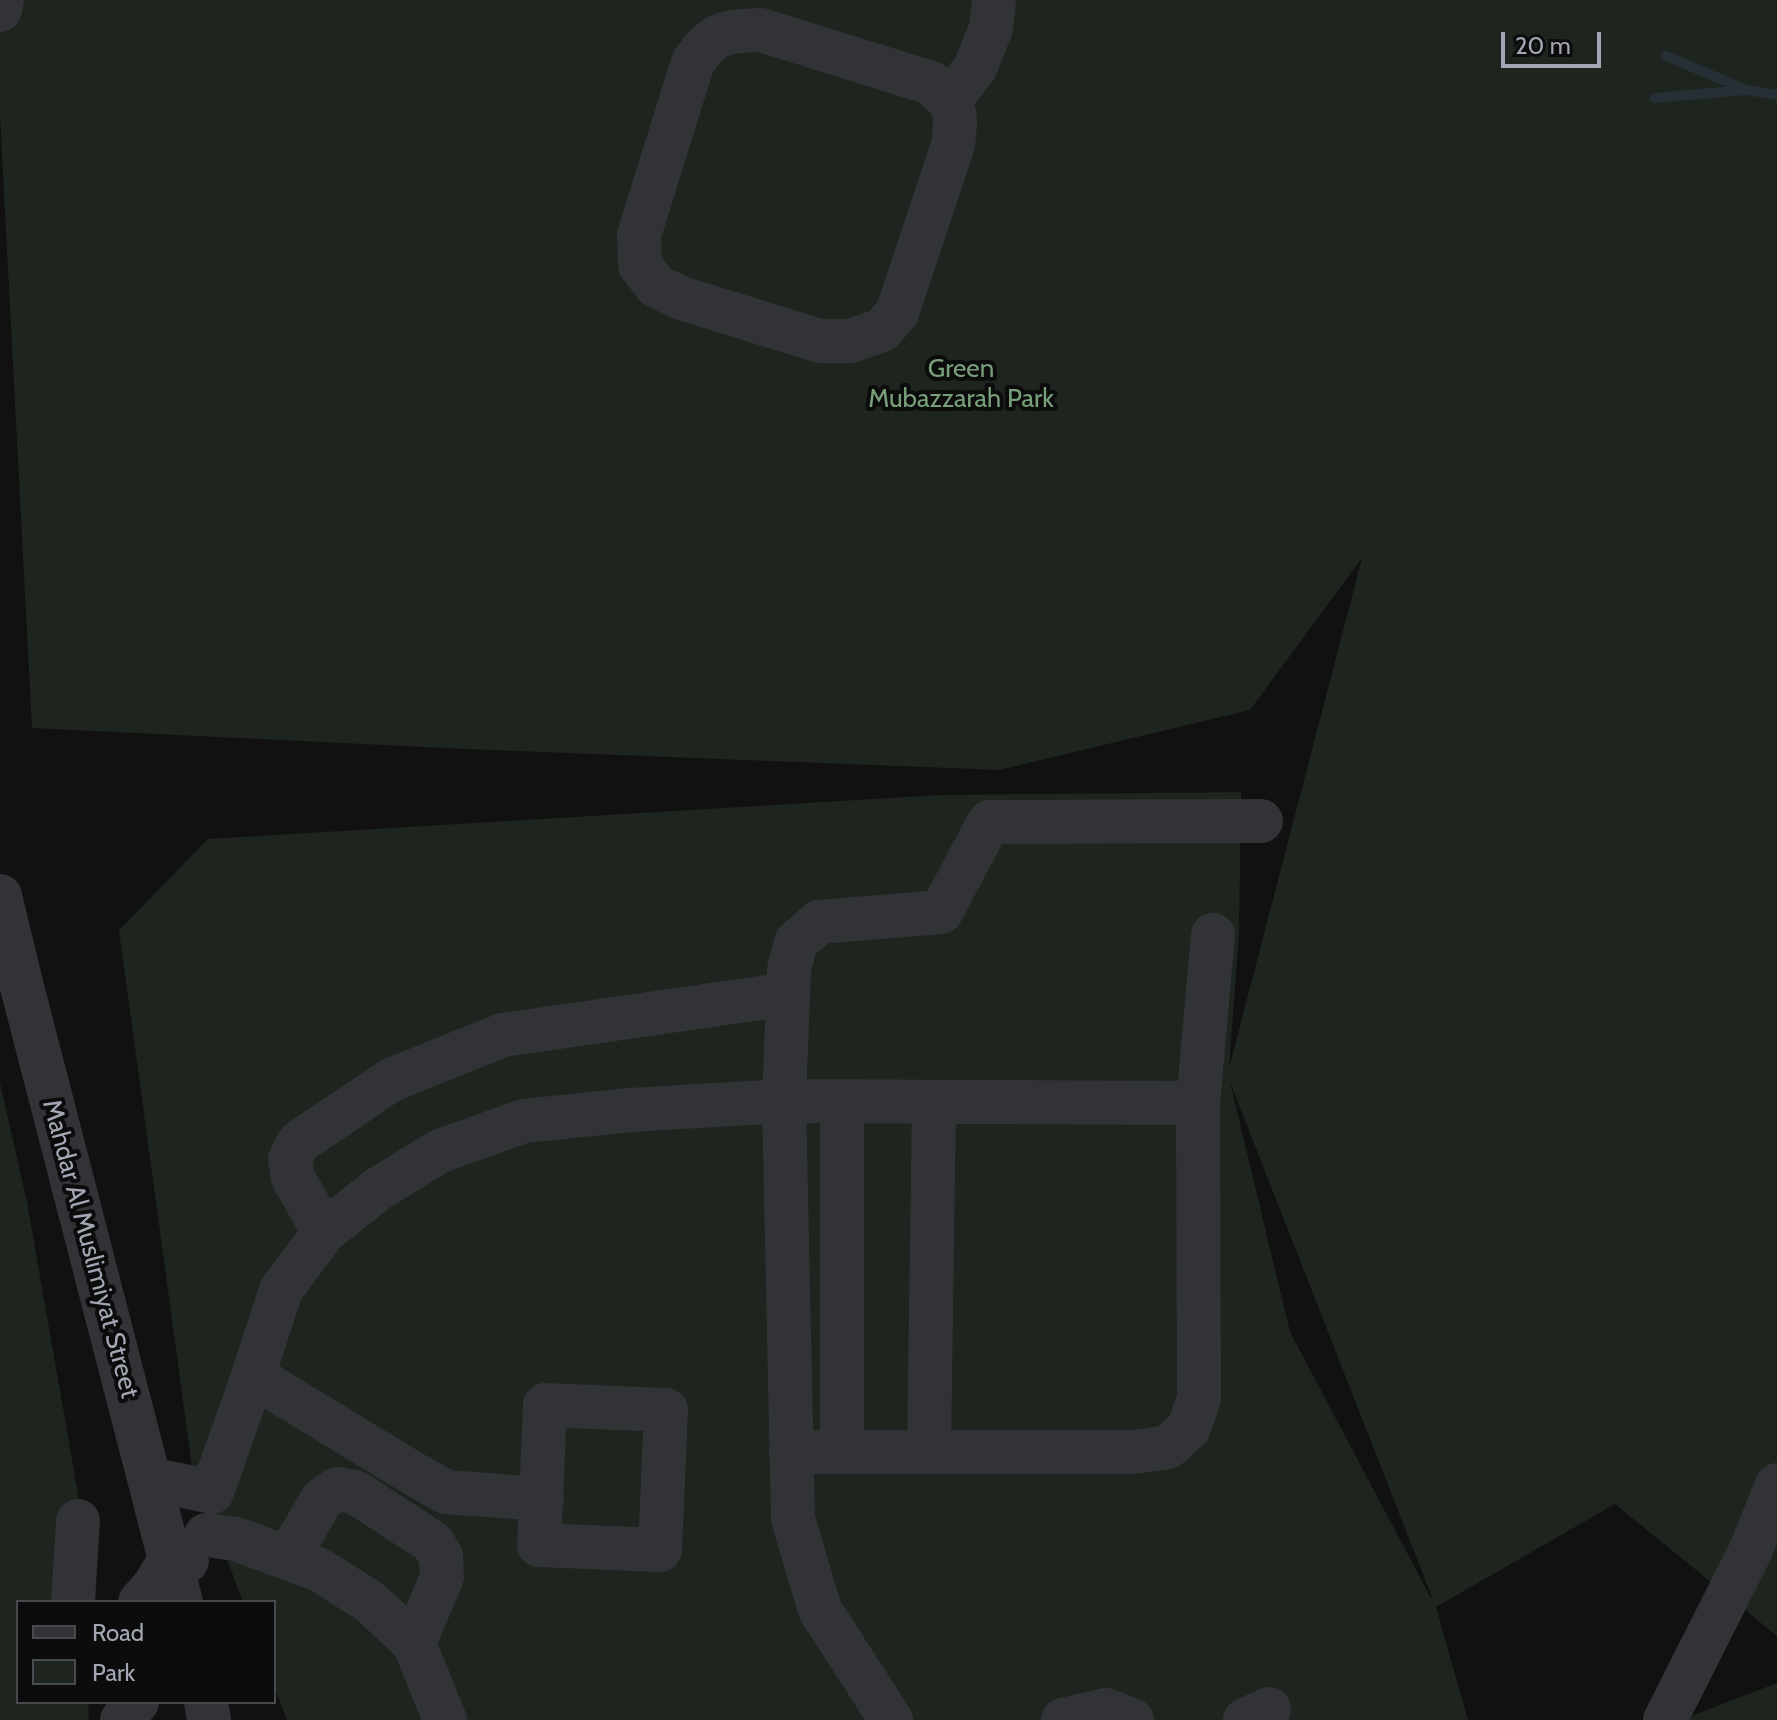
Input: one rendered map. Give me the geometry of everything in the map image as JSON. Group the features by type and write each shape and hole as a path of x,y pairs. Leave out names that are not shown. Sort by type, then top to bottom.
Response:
{"street":[{"path":"0,10 2,0"},
{"path":"950,100 975,68 991,28 994,0"},
{"path":"761,30 931,83 950,100 956,120 953,145 897,313 882,330 851,341 820,341 681,298 656,286 640,265 639,235 693,62 707,42 729,32 761,30"},
{"path":"891,1720 820,1610 793,1519 784,1101 789,970 796,942 819,922 941,912 989,822 1261,821"},
{"name":"Mahdar Al Muslimiyat Street","path":"0,896 180,1600"},
{"path":"791,1452 1134,1452 1168,1447 1189,1428 1199,1398 1198,1103 1213,935"},
{"path":"324,1232 293,1178 290,1159 299,1142 391,1080 503,1035 788,994"},
{"path":"142,1600 170,1560 192,1562 206,1535 212,1492 281,1290 324,1232 378,1189 440,1151 524,1121 630,1110 784,1101 1198,1103"},
{"path":"842,1101 842,1452"},
{"path":"929,1452 934,1102"},
{"path":"253,1376 446,1492 542,1499"},
{"path":"150,1479 212,1492"},
{"path":"1665,1720 1750,1552 1777,1485"},
{"path":"288,1558 322,1499 337,1489 355,1492 432,1542 441,1556 442,1577 414,1643"},
{"path":"73,1600 78,1521"},
{"path":"206,1535 236,1539 320,1570 370,1602 414,1643 445,1720"},
{"path":"1063,1720 1106,1710 1132,1720"}],"green space":[{"name":"Green Mubazzarah Park","path":"11,0 1777,0 1777,1636 1615,1504 1436,1607 1468,1720 287,1720 276,1691 276,1600 242,1600 192,1467 119,930 208,839 940,795 1241,792 1239,934 1229,1068 1362,558 1250,710 999,770 32,728 0,116 0,21","holes":["1230,1082 1432,1597 1290,1332"]},
{"path":"0,1083 27,1202 85,1534 87,1600 16,1600 16,1704 88,1704 89,1720 0,1720"},
{"path":"1777,1683 1777,1720 1681,1720"}],"waterway":[{"path":"1666,56 1747,90 1777,95"},
{"path":"1655,98 1745,90"}]}
